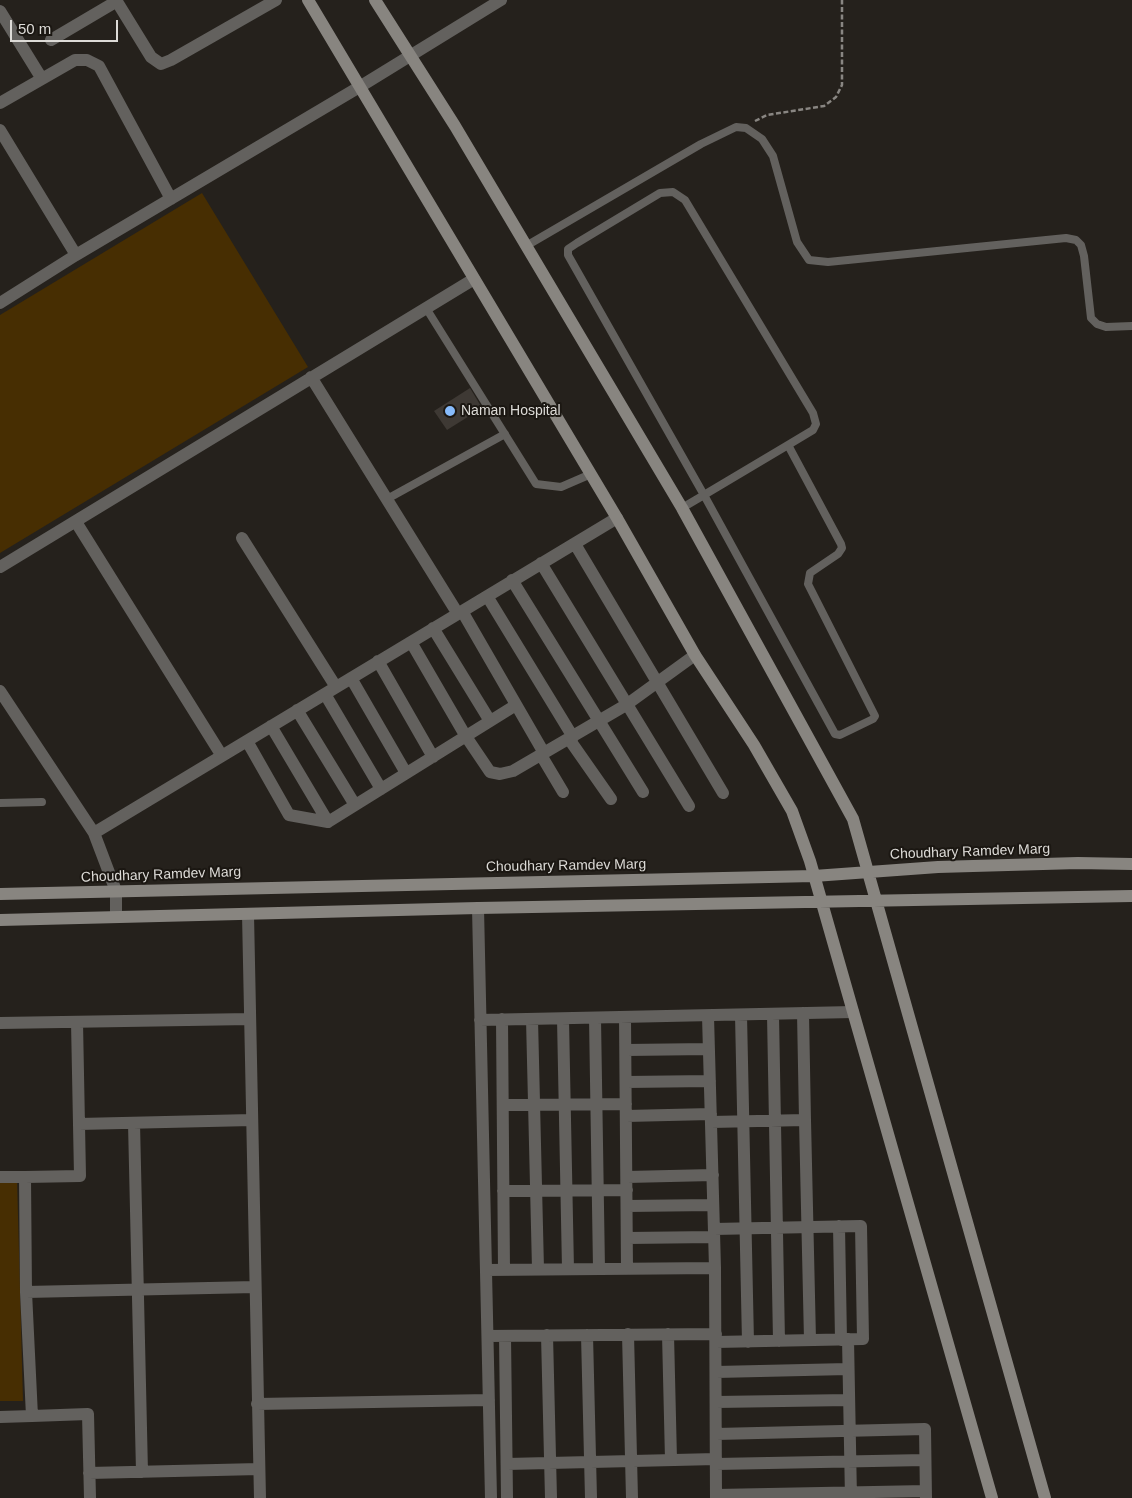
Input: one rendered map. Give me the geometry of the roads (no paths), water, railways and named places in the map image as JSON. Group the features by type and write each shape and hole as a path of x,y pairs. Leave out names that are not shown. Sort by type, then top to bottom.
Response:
{"street":[{"path":"52,40 117,1 151,57 161,64 276,0"},
{"path":"308,0 617,518 695,655 754,746 792,811 822,903 992,1498"},
{"path":"0,304 76,255 410,57 500,0"},
{"path":"378,1 410,57 455,126 682,508 853,819 1046,1498"},
{"path":"0,11 42,79"},
{"path":"0,103 75,60 87,60 98,66 171,199"},
{"path":"0,130 76,255"},
{"path":"0,567 474,279"},
{"path":"312,377 387,499 460,612 516,705 563,792"},
{"path":"94,833 617,518"},
{"path":"76,522 222,756"},
{"path":"242,538 336,687"},
{"path":"575,544 723,793"},
{"path":"541,563 689,806"},
{"path":"512,580 643,792"},
{"path":"487,596 571,738 611,799"},
{"path":"433,628 490,721"},
{"path":"411,642 465,735 490,772 500,774 513,771 626,705 695,655"},
{"path":"378,661 433,757"},
{"path":"351,678 406,773"},
{"path":"0,691 94,833 116,891 116,917"},
{"path":"325,694 381,789"},
{"path":"247,741 289,815 328,822 516,705"},
{"path":"297,710 355,805"},
{"path":"271,726 328,822"},
{"name":"Choudhary Ramdev Marg","path":"0,894 814,876 948,867 1132,864"},
{"path":"0,920 478,908 1132,896"},
{"path":"478,908 491,1498"},
{"path":"248,914 260,1498"},
{"path":"480,1020 741,1016 853,1012"},
{"path":"803,1013 810,1340"},
{"path":"773,1015 780,1341"},
{"path":"708,1016 715,1268 716,1497 926,1494 925,1429 716,1434"},
{"path":"741,1016 748,1342"},
{"path":"0,1023 250,1018"},
{"path":"563,1018 568,1269"},
{"path":"594,1018 599,1269"},
{"path":"625,1018 627,1269"},
{"path":"502,1019 504,1270"},
{"path":"532,1019 538,1269"},
{"path":"0,1177 80,1176 77,1022"},
{"path":"626,1050 709,1049"},
{"path":"626,1082 710,1081"},
{"path":"503,1105 596,1105 626,1110 743,1121 805,1120"},
{"path":"79,1124 252,1120"},
{"path":"134,1123 142,1472"},
{"path":"627,1176 713,1175"},
{"path":"25,1177 26,1292 32,1416"},
{"path":"504,1191 627,1190"},
{"path":"627,1206 713,1205"},
{"path":"839,1226 844,1340 848,1369 851,1495"},
{"path":"488,1336 668,1334 748,1342 863,1339 861,1226 746,1228 714,1233 627,1238"},
{"path":"486,1270 715,1268"},
{"path":"26,1292 255,1287"},
{"path":"628,1334 632,1498"},
{"path":"668,1334 671,1460"},
{"path":"547,1335 551,1498"},
{"path":"587,1335 591,1498"},
{"path":"505,1336 507,1498"},
{"path":"716,1372 848,1369"},
{"path":"257,1404 489,1400"},
{"path":"716,1402 849,1400"},
{"path":"0,1417 88,1414 90,1498"},
{"path":"507,1464 671,1460 716,1462 926,1460"},
{"path":"90,1473 259,1469"}],"lane":[{"path":"526,246 701,144 736,127 746,128 762,139 773,156 796,242 809,260 828,262 1066,238 1076,240 1081,244 1084,256 1091,318 1097,324 1106,327 1132,326"},
{"path":"682,508 704,495 788,445 815,428 813,413 685,200 673,192 660,193 577,243 568,250 568,255 704,495 834,734 843,734 873,719 874,713 807,580 810,573 841,551 841,544 788,445"},
{"path":"426,308 536,484 561,487 591,474"},
{"path":"387,499 505,434"},
{"path":"0,803 42,802"}],"place":[{"name":"Naman Hospital","path":"450,411"}]}
